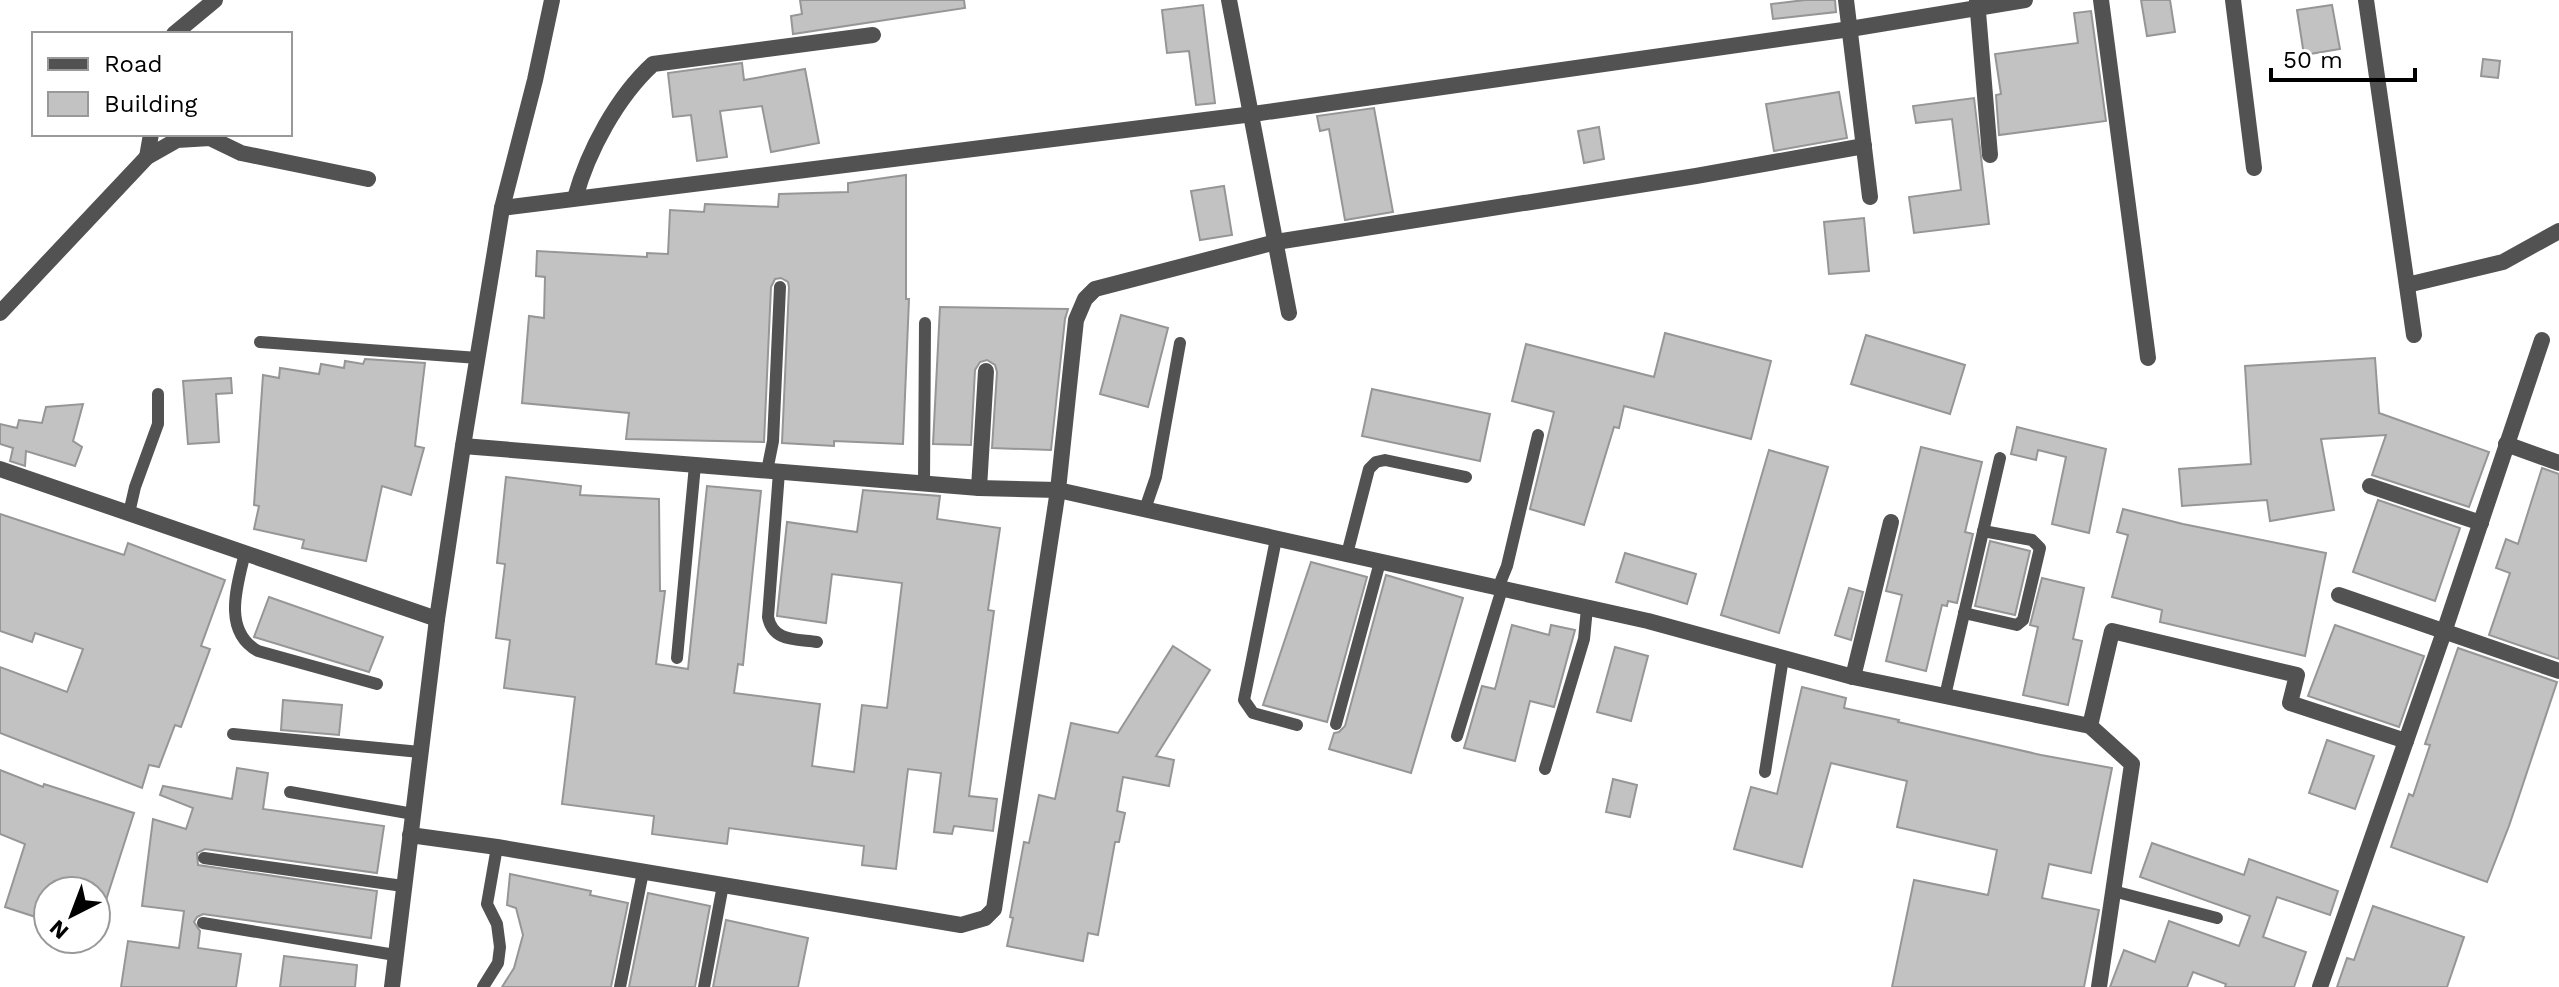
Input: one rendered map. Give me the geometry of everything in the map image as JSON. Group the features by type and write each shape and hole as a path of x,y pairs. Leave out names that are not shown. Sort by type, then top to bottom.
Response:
{"street":[{"path":"176,32 215,0"},
{"path":"392,987 437,619 463,446 502,208 552,0"},
{"path":"1229,0 1289,313"},
{"path":"1846,0 1870,197"},
{"path":"502,208 1253,114 1850,29 1977,4 2025,0"},
{"path":"2101,0 2148,358"},
{"path":"2233,0 2254,168"},
{"path":"2366,0 2414,335"},
{"path":"1977,4 1990,155"},
{"path":"575,198 584,165 605,128 641,75 653,64 873,35"},
{"path":"147,157 151,136"},
{"path":"0,313 147,157 177,140 210,138 241,153 368,179"},
{"path":"410,835 961,925 985,918 994,909 1058,490 1076,320 1085,299 1095,289 1276,242 1696,176 1864,146"},
{"path":"2407,285 2503,262 2559,231"},
{"path":"2320,987 2542,340"},
{"path":"979,488 986,371"},
{"path":"2506,444 2559,463"},
{"path":"463,446 979,488 1058,490 1648,621 1853,677 2090,726 2132,764 2099,987"},
{"path":"0,469 437,619"},
{"path":"2370,486 2481,523"},
{"path":"1853,677 1891,522"},
{"path":"2339,595 2559,671"},
{"path":"2090,726 2112,631 2297,675 2290,703 2406,741"}],"lane":[{"path":"780,287 768,617 770,627 782,638 817,642"},
{"path":"924,483 925,323"},
{"path":"260,342 478,358"},
{"path":"1145,509 1156,477 1180,343"},
{"path":"129,513 158,424 158,394"},
{"path":"1457,736 1507,566 1538,435"},
{"path":"1945,696 2000,458"},
{"path":"1347,554 1369,469 1376,462 1385,460 1466,477"},
{"path":"677,658 695,465"},
{"path":"1964,613 2017,625 2023,620 2040,548 2032,540 1983,531"},
{"path":"1276,539 1244,700 1253,713 1297,725"},
{"path":"245,553 235,602 240,636 247,645 313,668 377,684"},
{"path":"1336,724 1380,562"},
{"path":"1545,769 1584,639 1587,608"},
{"path":"1765,772 1783,658"},
{"path":"233,734 420,752"},
{"path":"290,792 413,814"},
{"path":"483,987 498,963 500,947 497,924 487,904 497,847"},
{"path":"204,858 403,886"},
{"path":"620,987 643,872"},
{"path":"704,987 723,885"},
{"path":"2113,891 2217,918"},
{"path":"203,923 395,955"}],"building":[{"path":"800,0 964,0 965,8 793,34 791,16 802,14"},
{"path":"1835,0 1836,12 1773,19 1771,4"},
{"path":"2141,0 2170,0 2175,32 2147,36"},
{"path":"1203,5 1215,103 1196,105 1189,51 1167,53 1162,10"},
{"path":"2332,5 2340,49 2304,55 2297,10"},
{"path":"2091,11 2106,121 1999,135 1996,95 2001,94 1995,54 2078,43 2074,13"},
{"path":"2483,59 2500,61 2498,78 2481,76"},
{"path":"742,63 744,80 805,69 819,143 771,152 762,106 720,111 727,157 697,161 691,115 673,117 668,73"},
{"path":"1839,92 1847,138 1774,151 1766,104"},
{"path":"1974,98 1989,224 1914,233 1909,197 1961,190 1952,119 1916,123 1913,106"},
{"path":"1374,108 1393,212 1345,220 1329,129 1320,131 1317,116"},
{"path":"1599,127 1604,159 1584,163 1578,131"},
{"path":"906,175 906,299 909,299 903,444 834,441 834,446 782,443 789,287 788,282 781,278 775,279 771,287 764,442 626,439 629,413 522,403 529,316 544,318 545,277 536,276 537,251 647,257 647,253 668,254 670,210 704,212 705,204 778,207 779,194 848,192 848,183"},
{"path":"1224,186 1232,235 1200,240 1191,191"},
{"path":"1864,218 1869,271 1829,274 1824,222"},
{"path":"940,307 1068,309 1051,450 992,448 997,372 995,365 987,360 980,362 975,370 971,445 933,444"},
{"path":"1121,315 1168,328 1148,407 1100,394"},
{"path":"1665,333 1771,361 1751,439 1624,406 1619,428 1614,427 1584,525 1530,509 1554,412 1512,401 1526,344 1654,377"},
{"path":"1866,335 1965,365 1950,414 1851,384"},
{"path":"2375,358 2379,413 2489,452 2469,507 2372,475 2386,435 2321,439 2334,510 2270,521 2267,500 2182,506 2179,469 2251,464 2245,366"},
{"path":"365,359 425,363 415,446 424,448 411,495 382,486 366,561 302,548 304,540 254,529 259,506 254,505 263,375 279,378 280,368 319,374 321,364 344,368 345,361 363,364"},
{"path":"231,378 232,393 216,394 219,442 188,444 183,381"},
{"path":"1372,389 1490,414 1480,461 1362,436"},
{"path":"83,404 73,441 82,447 75,466 26,451 25,466 10,461 13,448 0,444 0,424 17,428 19,420 42,423 46,407"},
{"path":"2017,427 2106,449 2089,533 2052,524 2066,457 2038,450 2036,460 2011,454"},
{"path":"1921,447 1982,462 1965,532 1973,534 1957,603 1948,601 1947,606 1942,605 1926,671 1886,661 1902,595 1886,591"},
{"path":"1769,450 1828,467 1779,633 1721,615"},
{"path":"2542,468 2559,474 2559,659 2489,635 2510,573 2496,568 2506,539 2518,544"},
{"path":"506,477 581,486 580,495 659,499 660,591 665,591 656,664 688,669 707,486 761,491 743,665 738,664 734,693 820,704 812,766 854,772 862,705 887,708 902,583 832,574 826,623 777,616 787,522 857,532 863,490 940,496 937,519 1000,528 988,610 994,611 969,796 997,799 993,831 954,826 952,834 934,832 941,773 908,769 896,869 862,865 864,846 729,828 727,844 652,834 654,816 562,804 575,697 504,688 510,640 496,638 505,564 497,563"},
{"path":"2378,500 2460,528 2435,601 2353,572"},
{"path":"2123,509 2326,553 2305,656 2160,622 2162,610 2112,597 2128,535 2117,532"},
{"path":"0,514 124,555 128,543 225,580 201,646 210,649 181,727 175,725 159,767 149,765 142,788 0,733 0,667 67,692 83,649 35,633 32,642 0,631"},
{"path":"1990,541 2030,551 2015,615 1975,606"},
{"path":"1625,553 1696,574 1687,604 1616,582"},
{"path":"1311,562 1367,577 1327,722 1263,705"},
{"path":"1386,575 1463,598 1411,773 1329,749 1334,733 1345,726"},
{"path":"2042,578 2084,588 2073,639 2082,641 2068,705 2023,695 2038,627 2030,625"},
{"path":"1849,588 1863,592 1851,640 1835,635"},
{"path":"269,597 383,637 369,672 254,637"},
{"path":"1512,625 1549,635 1551,625 1575,630 1554,707 1530,701 1515,761 1464,748 1482,686 1495,689"},
{"path":"2335,625 2424,656 2399,727 2308,696"},
{"path":"1173,646 1210,670 1156,756 1174,760 1169,786 1123,777 1117,811 1125,813 1119,842 1115,842 1098,935 1088,933 1083,961 1007,946 1024,842 1029,843 1039,795 1055,799 1071,723 1118,733"},
{"path":"1615,647 1648,656 1631,721 1597,712"},
{"path":"2458,648 2557,682 2487,882 2391,847 2409,794 2413,796 2430,745 2425,744"},
{"path":"1802,687 1846,698 1844,708 2041,755 2112,768 2091,873 2049,864 2042,898 2099,910 2084,987 1892,987 1914,880 1988,895 1997,850 1897,827 1907,781 1831,763 1802,867 1734,849 1751,787 1777,794"},
{"path":"283,700 342,705 339,735 281,730"},
{"path":"2327,740 2374,756 2355,809 2309,793"},
{"path":"237,768 268,773 263,809 384,826 377,873 205,849 197,853 198,865 377,891 371,938 203,914 194,922 200,931 198,948 241,954 236,987 121,987 128,941 179,948 184,911 142,906 153,819 186,829 193,808 160,795 163,786 232,799"},
{"path":"0,770 43,787 44,784 134,813 112,882 112,875 32,875 32,916 5,907 25,844 0,834"},
{"path":"1613,779 1637,785 1630,817 1606,812"},
{"path":"2152,843 2244,875 2249,859 2338,891 2330,915 2277,897 2263,937 2306,952 2294,987 2225,987 2226,984 2193,972 2187,987 2110,987 2124,950 2155,962 2169,921 2239,946 2250,916 2140,877"},
{"path":"510,874 591,891 590,895 628,903 611,987 502,987 514,968 523,935 516,908 507,905"},
{"path":"648,893 710,906 695,987 629,987"},
{"path":"2373,906 2464,937 2447,987 2337,987 2347,958 2354,960"},
{"path":"726,920 808,938 798,987 713,987"},
{"path":"284,956 357,965 355,987 280,987"}]}
